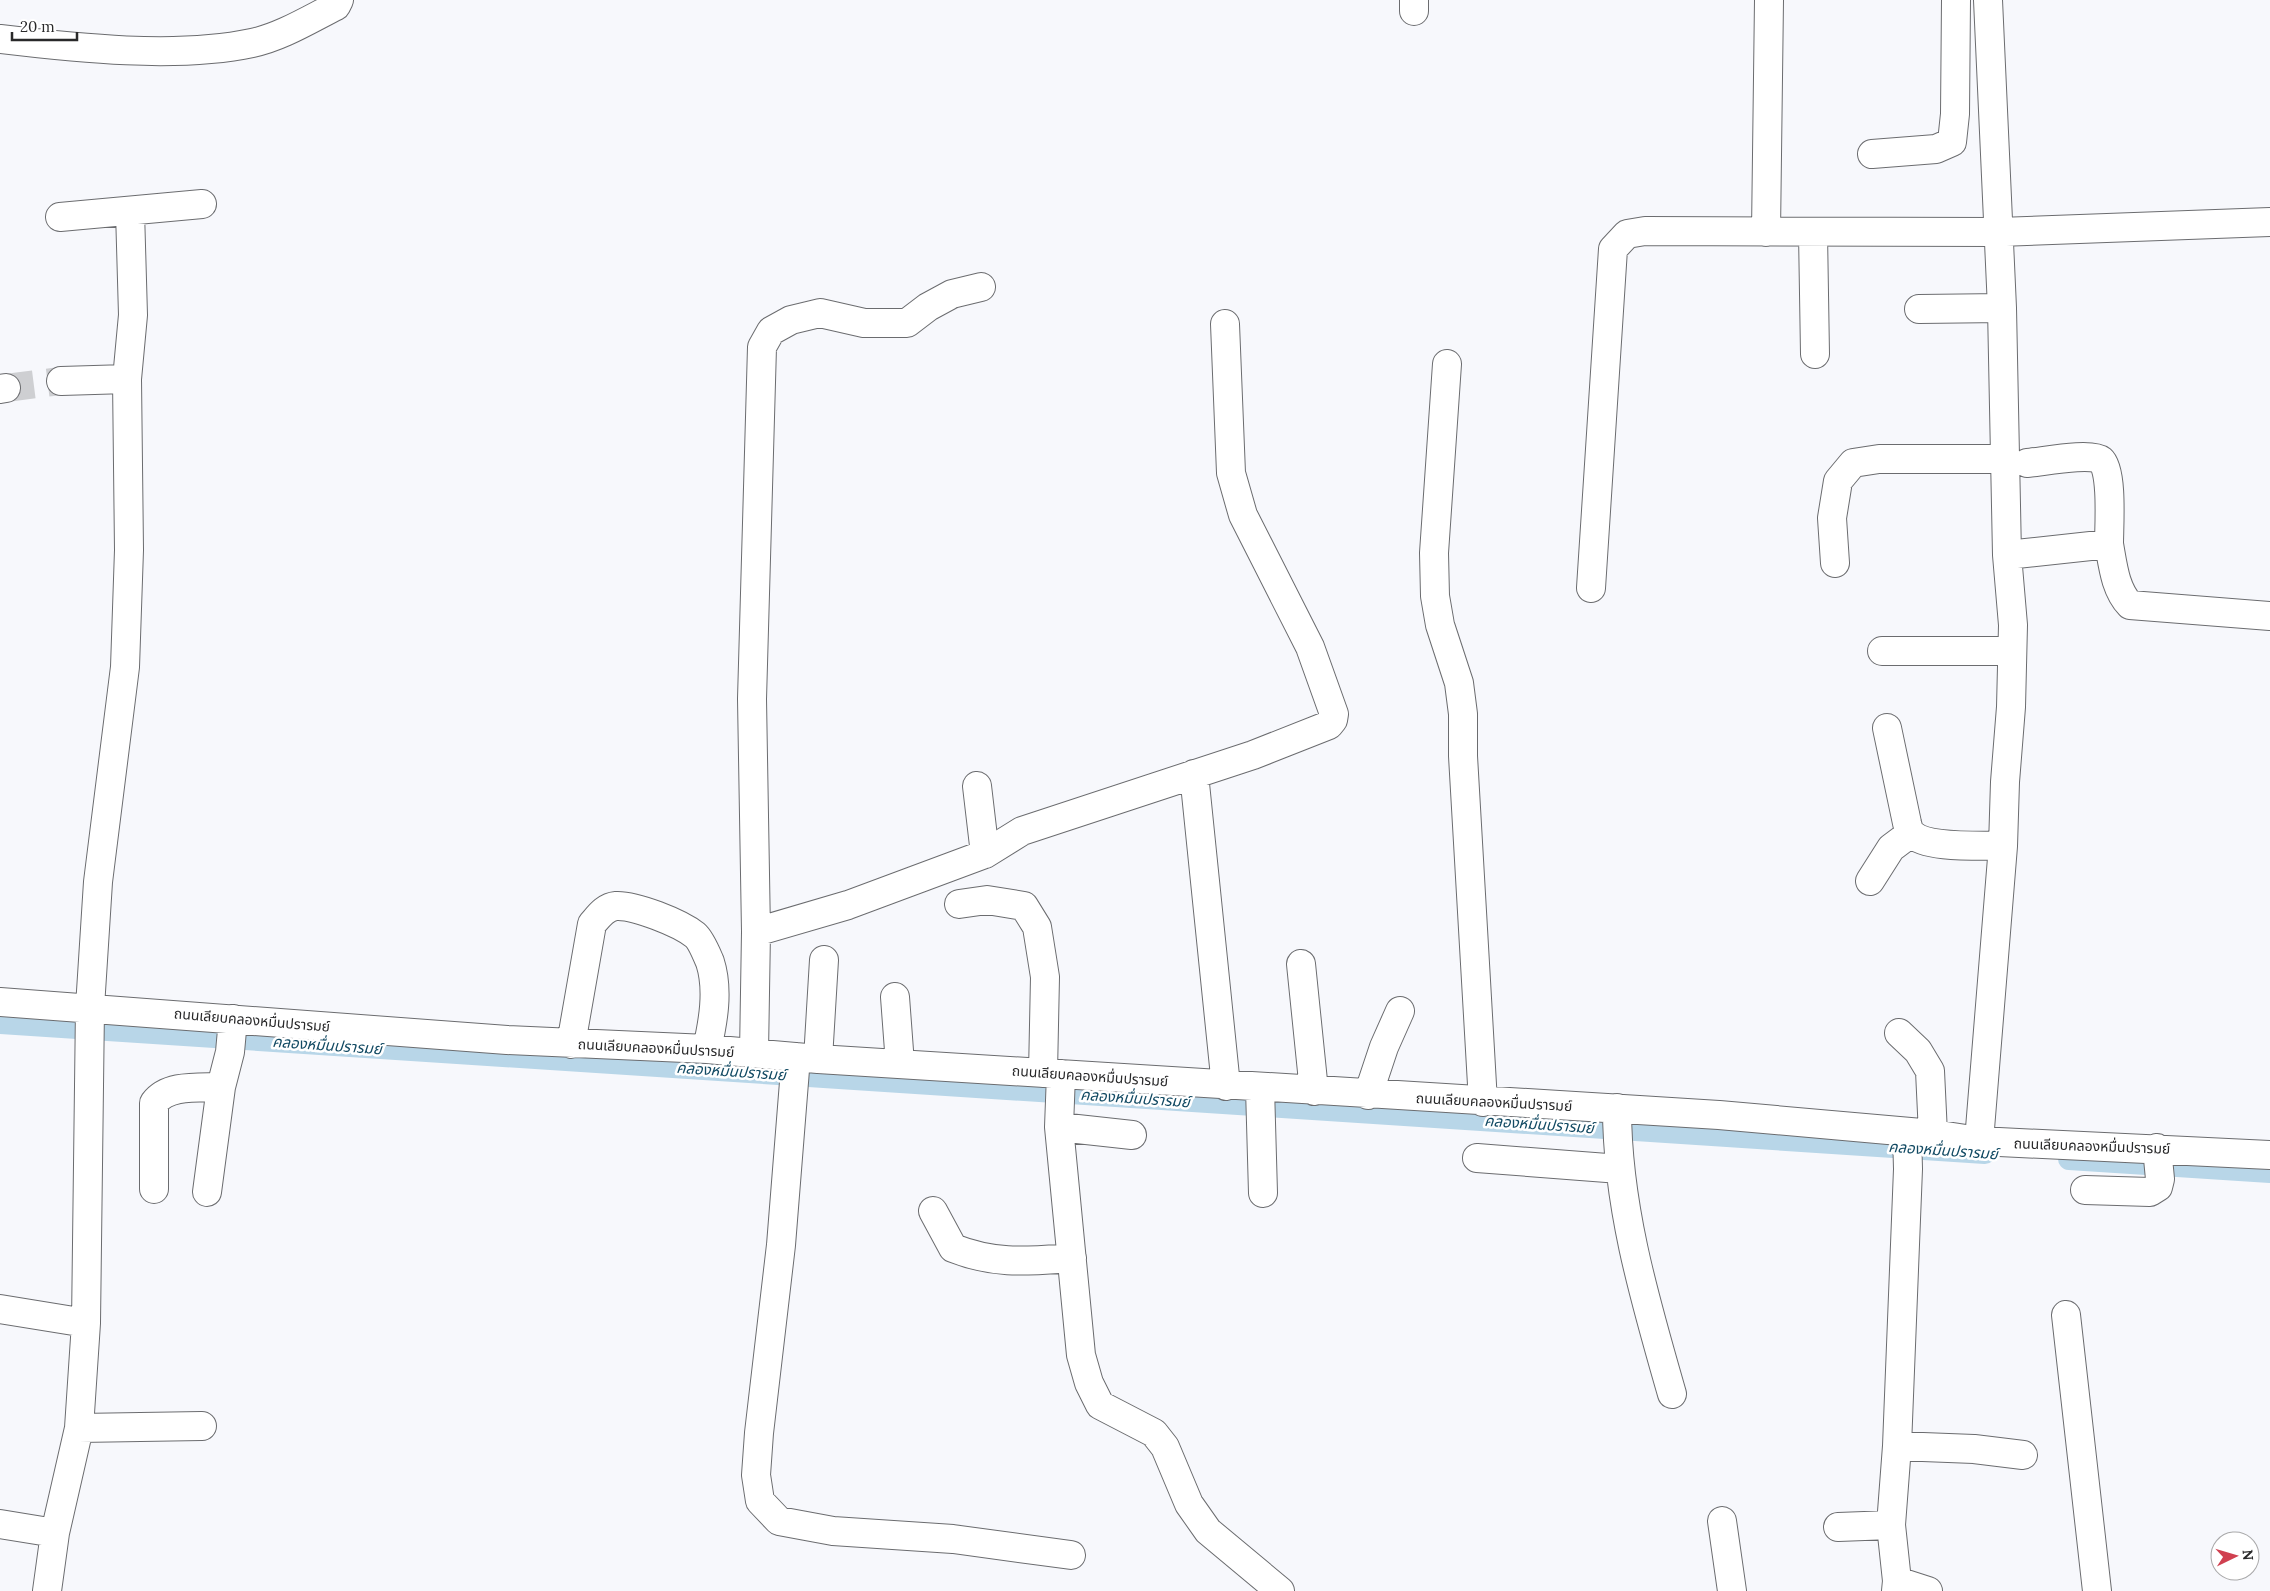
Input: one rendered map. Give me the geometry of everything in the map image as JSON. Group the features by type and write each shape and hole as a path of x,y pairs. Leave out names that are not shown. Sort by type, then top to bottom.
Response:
{"street":[{"path":"0,39 57,46 142,50 214,49 254,42 272,36 336,6 339,0"},
{"path":"1766,232 1769,0"},
{"path":"1872,154 1936,149 1952,142 1955,114 1956,0"},
{"path":"1979,1141 2003,846 2005,782 2012,707 2012,651 2007,555 2017,461 2002,308 1988,0"},
{"path":"60,217 202,204"},
{"path":"47,1591 55,1533 79,1428 86,1323 90,1027 98,882 125,667 129,550 127,379 133,315 130,211"},
{"path":"1591,588 1614,249 1627,234 1645,231 1999,232 2270,222"},
{"path":"1813,232 1815,354"},
{"path":"754,1053 756,932 752,699 762,347 771,331 792,320 820,313 864,323 908,323 928,307 952,294 981,287"},
{"path":"1919,309 2002,308"},
{"path":"756,932 848,906 985,854 1022,831 1261,752 1329,725 1333,720 1334,714 1310,647 1243,515 1230,473 1225,324"},
{"path":"1447,364 1434,553 1435,596 1440,625 1459,683 1463,714 1463,756 1483,1102"},
{"path":"61,381 127,379"},
{"path":"1835,563 1832,518 1838,481 1853,463 1879,459 2017,461 2081,457 2096,458 2102,460 2106,469 2109,544 2118,587 2122,597 2130,605 2270,616"},
{"path":"2007,555 2109,544"},
{"path":"1882,651 2012,651"},
{"path":"1887,728 1906,824 1911,833 1922,840 1955,845 2003,846"},
{"path":"1194,774 1226,1086"},
{"path":"977,786 985,854"},
{"path":"1870,881 1891,848 1911,833"},
{"path":"959,904 987,900 1024,906 1037,927 1045,977 1081,1355 1089,1383 1100,1405 1154,1433 1165,1446 1189,1504 1208,1531 1280,1591"},
{"path":"571,1044 592,924 602,913 616,906 629,908 675,923 697,936 710,963 714,988 714,1016 707,1050"},
{"path":"824,960 800,1070 759,1433 756,1475 760,1501 779,1520 833,1531 952,1538 1071,1555"},
{"path":"1300,964 1314,1091"},
{"path":"895,997 900,1064"},
{"name":"ถนนเลียบคลองหมื่นปรารมย์","path":"0,1002 90,1027 231,1035 571,1044 707,1050 754,1053 800,1070 900,1064 1055,1078 1226,1086 1261,1104 1314,1091 1483,1102 1617,1123 1920,1133 1979,1141 2158,1148 2270,1155"},
{"path":"1368,1095 1384,1047 1400,1011"},
{"path":"1898,1033 1918,1051 1930,1071 1920,1133 1908,1169 1897,1446 1891,1524 1897,1586 1928,1591"},
{"path":"207,1192 221,1087 231,1035"},
{"path":"154,1189 154,1103 160,1096 171,1090 221,1087"},
{"path":"1261,1104 1263,1193"},
{"path":"1059,1121 1132,1135"},
{"path":"1617,1123 1622,1190 1638,1272 1672,1394"},
{"path":"2085,1190 2150,1192 2158,1187 2160,1179 2158,1148"},
{"path":"1477,1158 1620,1169"},
{"path":"933,1211 954,1248 976,1257 998,1261 1072,1258"},
{"path":"0,1309 86,1323"},
{"path":"2066,1315 2097,1591"},
{"path":"79,1428 202,1426"},
{"path":"1897,1446 1974,1449 2024,1455"},
{"path":"1722,1521 1732,1591"},
{"path":"0,1524 55,1533"},
{"path":"1838,1527 1891,1524"}],"waterway":[{"name":"คลองหมื่นปรารมย์","path":"0,1023 1985,1153"},
{"name":"คลองหมื่นปรารมย์","path":"2069,1159 2270,1172"}],"tunnel":[{"path":"6,388 61,381"}]}
